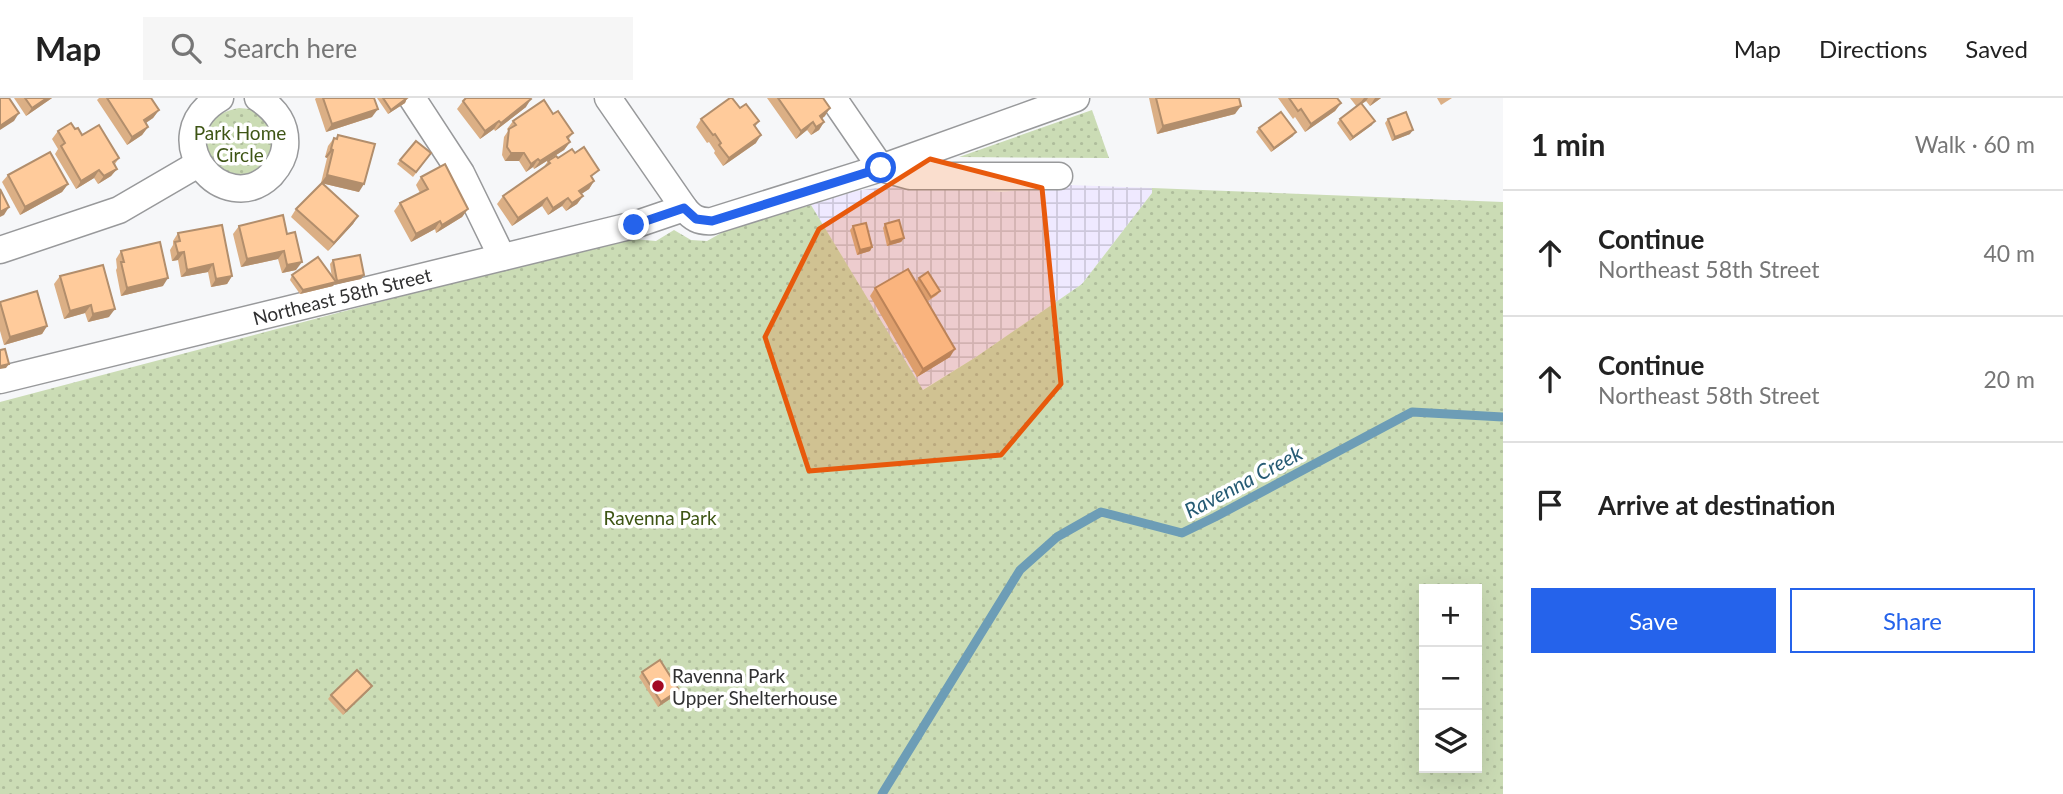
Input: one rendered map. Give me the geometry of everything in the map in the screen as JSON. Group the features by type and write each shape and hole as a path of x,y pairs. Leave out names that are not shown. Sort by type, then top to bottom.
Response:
{"street":[{"path":"212,100 199,116 193,131 192,148 198,164 208,176 222,184 238,188 254,185 268,178 279,166 285,151 286,135 281,120 271,107 258,98"},
{"path":"412,98 461,173 502,257"},
{"path":"608,98 694,215"},
{"path":"833,98 881,168 910,176 1059,176"},
{"name":"Northeast 58th Street","path":"0,380 634,225 694,215 712,221 881,168 1076,98"},
{"path":"0,250 119,210 198,164"}],"highlighted area":[{"path":"930,159 1042,188 1061,384 1001,455 809,471 765,337 819,229"}],"shaded area":[{"path":"910,183 1002,192 1069,185 1152,188 1152,193 1082,284 976,357 922,390 811,205 856,191"}],"green space":[{"name":"Park Home Circle","path":"239,108 250,109 261,115 274,134 272,157 257,174 235,178 208,158 207,139 210,124 214,119"},
{"path":"1092,110 1109,158 959,157"},
{"name":"Ravenna Park","path":"1152,188 1503,202 1503,794 0,794 0,402 622,238 656,241 674,230 691,240 707,241 730,228 811,205 923,390 1082,284 1152,193"}],"building":[{"path":"0,98 9,98 19,113 0,126"},
{"path":"25,98 47,98 32,108"},
{"path":"107,98 151,98 159,110 144,120 148,127 132,137"},
{"path":"323,98 374,98 378,109 332,124"},
{"path":"383,98 407,98 391,110"},
{"path":"466,98 531,99 501,123 499,121 485,131 463,101"},
{"path":"730,98 740,108 746,104 759,121 754,125 761,135 729,158 715,134 713,135 701,119"},
{"path":"778,98 823,98 830,108 820,116 824,122 816,127 813,122 801,131"},
{"path":"1156,98 1239,98 1241,106 1163,126"},
{"path":"1289,98 1337,98 1341,103 1311,124"},
{"path":"544,100 553,114 558,111 573,133 567,137 570,142 531,164 524,153 511,153 507,147 509,129 516,125 513,121"},
{"path":"1361,103 1375,121 1353,137 1340,119"},
{"path":"1281,112 1296,132 1274,148 1259,128"},
{"path":"1406,112 1413,130 1395,137 1388,119"},
{"path":"71,123 82,135 99,125 119,158 113,162 117,169 104,176 99,170 81,181 61,146 65,143 58,131"},
{"path":"338,135 375,144 364,184 327,175 334,138 337,139"},
{"path":"416,141 431,153 416,172 400,160"},
{"path":"584,147 599,170 591,176 594,181 579,191 583,196 572,203 568,198 553,208 547,198 518,218 503,196 556,156 558,158 572,149 575,153"},
{"path":"50,152 68,184 25,207 8,175"},
{"path":"445,164 468,209 442,225 440,221 416,234 400,203 428,189 421,177"},
{"path":"322,183 358,216 334,243 296,209"},
{"path":"0,189 9,207 0,212"},
{"path":"283,215 287,234 295,232 302,262 287,265 284,251 247,259 239,226"},
{"path":"899,220 904,238 890,242 885,224"},
{"path":"866,223 872,247 860,250 853,226"},
{"path":"222,225 232,276 216,279 213,264 187,270 184,252 178,253 175,242 180,241 178,233"},
{"path":"160,242 168,278 127,288 121,251"},
{"path":"360,255 364,275 337,281 333,260"},
{"path":"318,257 336,282 303,290 292,275"},
{"path":"103,265 115,309 93,314 91,305 70,311 60,276"},
{"path":"908,269 955,349 923,369 875,288"},
{"path":"928,272 940,291 931,297 919,278"},
{"path":"37,291 47,326 10,337 0,302"},
{"path":"5,349 9,364 0,366 0,350"},
{"name":"Ravenna Park Upper Shelterhouse","path":"660,660 679,690 661,702 642,672"},
{"path":"357,670 372,686 346,711 331,695"}],"waterway":[{"name":"Ravenna Creek","path":"882,794 1020,570 1057,537 1101,512 1182,533 1412,412 1503,417"}],"place":[{"name":"Ravenna Park Upper Shelterhouse","path":"658,686"}],"route":[{"path":"634,225 684,208 696,219 712,221 881,168"}]}
